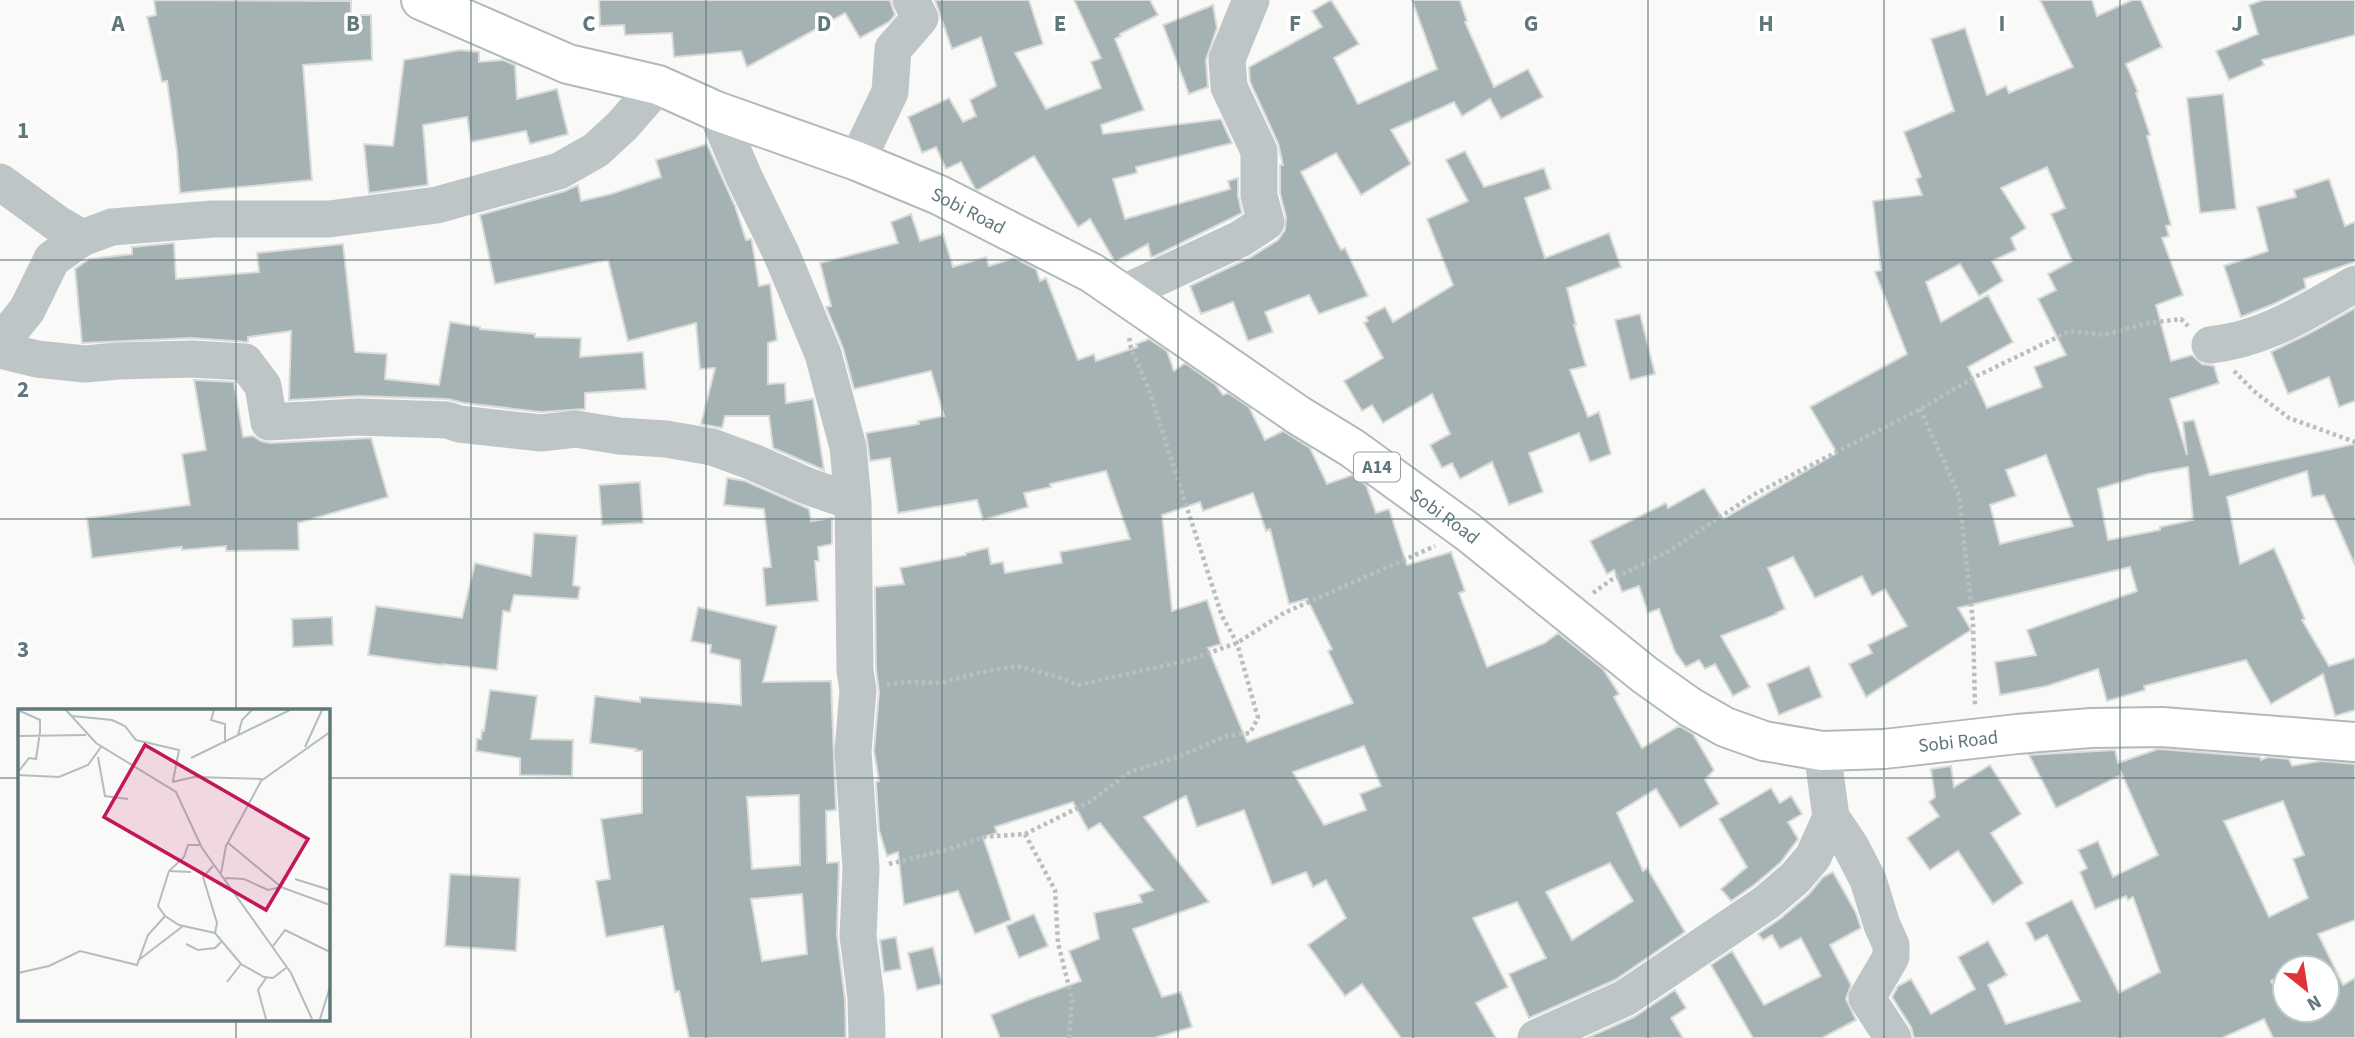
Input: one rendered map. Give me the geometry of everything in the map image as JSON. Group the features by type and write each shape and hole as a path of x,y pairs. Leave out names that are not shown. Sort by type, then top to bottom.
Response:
{"highway":[{"name":"Sobi Road","path":"421,0 568,64 658,85 716,111 939,195 1092,273 1298,415 1352,448 1468,532 1645,675 1725,727 1764,741 1822,751 1884,750 2091,728 2162,727 2355,742"}],"street":[{"path":"857,162 890,92 893,49 920,18 911,0"},
{"path":"1122,294 1240,239 1266,222 1259,196 1259,150 1229,87 1227,60 1251,0"},
{"path":"0,337 10,331 27,310 52,259 82,238 112,227 213,219 328,219 437,205 559,172 596,150 622,126 658,85"},
{"path":"716,111 781,253 823,355 848,447 853,502 854,659 858,690 853,751 861,869 858,936 866,998 867,1038"},
{"path":"0,182 82,238"},
{"path":"2210,345 2236,342 2283,325 2355,284"},
{"path":"0,350 37,359 85,364 192,359 245,362 263,386 269,422 358,417 447,419 459,424 541,433 576,429 619,436 666,439 712,447 853,502"},
{"path":"1822,751 1830,817 1851,847 1868,880 1891,945 1891,957 1867,998 1893,1038"},
{"path":"1536,1038 1625,998 1767,902 1813,858 1830,817"}],"path":[{"path":"861,869 918,858 983,837 1025,834 1088,803 1130,772 1183,755 1226,736 1250,733 1258,718 1237,643 1222,616 1149,390 1131,348 1122,294"},
{"path":"1566,612 1611,580 1672,549 1753,495 1920,409 1975,377 2070,331 2104,335 2150,323 2181,319"},
{"path":"2210,345 2255,393 2289,418 2355,442"},
{"path":"1920,409 1959,495 1973,622 1976,739"},
{"path":"858,690 906,682 940,683 1017,666 1078,685 1189,660 1237,643 1284,613 1468,532"},
{"path":"1025,834 1055,890 1058,943 1072,999 1069,1038"}],"building":[{"path":"154,0 351,1 351,15 371,15 372,60 303,65 312,180 180,193 167,81 162,82 147,17 156,15"},
{"path":"599,0 890,0 895,15 889,22 860,38 845,13 747,67 741,51 674,57 672,33 625,35 624,25 600,26"},
{"path":"935,0 1029,0 1043,44 1015,53 1046,109 1101,88 1091,62 1101,58 1074,0 1150,0 1158,15 1115,39 1144,110 1101,125 1103,134 1221,119 1232,143 1136,167 1137,173 1113,179 1125,219 1230,189 1228,181 1238,178 1242,213 1155,256 1151,257 1148,244 1115,262 1090,219 1078,227 1034,156 978,190 961,162 946,169 936,147 922,153 908,117 949,98 963,122 976,116 970,100 996,86 981,37 952,49"},
{"path":"1331,0 1359,44 1334,58 1358,104 1437,69 1412,0 1460,0 1467,21 1465,22 1494,87 1528,69 1543,97 1501,119 1490,99 1462,116 1454,102 1391,130 1411,164 1361,195 1336,153 1301,172 1341,250 1345,248 1368,296 1319,314 1309,295 1265,312 1273,332 1248,341 1233,302 1201,314 1190,286 1251,257 1278,240 1285,230 1286,217 1280,193 1280,165 1283,165 1278,143 1250,82 1249,67 1322,27 1312,11"},
{"path":"2040,0 2092,0 2097,16 2132,0 2141,0 2162,47 2126,64 2138,92 2136,93 2150,135 2147,136 2171,225 2166,226 2169,236 2162,238 2183,295 2156,305 2171,361 2192,355 2202,364 2214,366 2219,383 2170,399 2187,455 2183,422 2194,420 2210,475 2355,444 2355,565 2324,495 2312,497 2307,471 2227,497 2240,564 2274,548 2305,619 2302,620 2329,666 2355,658 2355,710 2335,716 2323,674 2271,704 2246,660 2144,686 2145,690 2107,701 2098,669 2047,686 2000,695 1995,662 2036,655 2027,630 2137,591 2130,567 1958,608 1971,630 1866,697 1849,664 1872,653 1868,645 1907,626 1885,589 1872,596 1862,576 1815,598 1793,557 1768,568 1785,609 1721,636 1750,687 1733,696 1715,664 1705,669 1699,660 1686,667 1675,652 1659,609 1648,613 1639,586 1622,592 1614,570 1607,574 1590,541 1666,503 1668,508 1704,488 1723,519 1837,453 1810,407 1907,354 1875,272 1881,270 1873,201 1922,195 1916,179 1921,177 1904,132 1954,111 1931,39 1965,28 1987,95 2006,86 2009,93 2073,67","holes":["2047,167 2065,208 2051,214 2072,261 2048,274 2056,290 2038,299 2066,355 2034,367 2042,387 1987,408 1968,367 2013,342 1988,295 1941,322 1926,282 1960,264 1979,296 2003,281 1992,261 2016,250 2011,238 2026,228 2001,188","2046,455 2073,526 2000,544 1990,505 2016,496 2006,470","2188,467 2193,520 2160,527 2160,530 2108,540 2098,489 2148,474"]},
{"path":"2263,0 2355,0 2355,35 2262,60 2264,65 2229,80 2216,51 2258,34 2249,5"},
{"path":"1213,5 1217,28 1206,60 1208,87 1189,94 1163,25"},
{"path":"460,50 479,52 479,62 503,60 515,65 517,99 557,89 568,134 530,144 526,131 471,142 467,117 423,125 428,185 369,193 364,144 393,146 404,60"},
{"path":"2223,94 2236,209 2200,213 2187,98"},
{"path":"707,144 735,206 746,240 751,239 759,286 770,284 777,340 768,343 768,384 785,383 786,403 813,399 824,470 773,448 769,416 725,416 722,428 701,424 715,368 700,369 696,323 628,341 608,260 495,284 480,215 578,185 581,201 611,194 661,177 656,160"},
{"path":"1465,151 1484,187 1544,168 1551,189 1525,198 1545,258 1609,233 1621,267 1567,288 1586,366 1570,370 1588,417 1599,412 1611,454 1590,462 1579,433 1529,453 1543,492 1509,505 1492,462 1460,479 1452,463 1442,468 1430,445 1450,434 1432,394 1383,423 1372,405 1362,411 1344,381 1383,358 1364,323 1368,321 1366,317 1385,307 1393,322 1453,285 1427,219 1468,201 1446,160"},
{"path":"2329,179 2345,226 2355,222 2355,262 2304,279 2306,288 2241,317 2224,266 2268,251 2257,207 2296,197 2294,190"},
{"path":"911,214 920,241 943,234 953,267 986,257 989,266 1014,258 1036,269 1040,281 1046,278 1078,360 1094,354 1096,361 1137,347 1136,344 1149,339 1167,351 1174,371 1185,363 1216,385 1223,395 1228,393 1249,407 1265,440 1283,431 1310,448 1327,484 1352,475 1366,485 1376,513 1389,509 1407,565 1451,552 1465,591 1459,593 1487,667 1545,643 1558,633 1603,669 1619,694 1614,697 1642,748 1679,726 1693,734 1714,770 1705,780 1719,804 1680,828 1656,789 1617,813 1643,871 1647,868 1685,932 1615,980 1529,1018 1509,974 1546,958 1517,902 1473,918 1508,987 1476,1003 1496,1038 1401,1038 1362,984 1345,996 1308,945 1346,918 1326,880 1313,887 1306,872 1272,885 1244,810 1197,827 1186,796 1144,817 1209,902 1133,929 1162,997 1181,992 1192,1027 1154,1038 1000,1038 991,1015 1081,981 1069,951 1099,939 1094,913 1142,902 1139,895 1153,890 1100,823 1088,830 1073,802 995,827 997,833 983,837 1011,920 975,934 958,891 904,905 898,852 887,856 879,830 876,782 879,781 874,751 879,692 876,669 875,587 904,584 900,568 988,548 991,564 1003,562 1005,573 1062,563 1060,552 1130,539 1106,471 1024,493 1028,507 983,520 977,500 898,513 890,458 870,461 866,433 919,424 918,421 944,416 931,371 854,389 843,348 826,307 831,306 820,263 898,243 891,222","holes":["1253,493 1266,531 1270,529 1289,604 1307,599 1332,649 1328,651 1353,703 1247,742 1208,648 1221,644 1207,600 1172,611 1162,515 1200,502 1203,511","1364,746 1381,786 1360,794 1366,810 1324,825 1293,772","1610,863 1633,901 1572,940 1546,892"]},
{"path":"174,243 176,279 259,272 257,253 343,244 355,352 387,354 385,379 439,385 450,322 480,329 535,334 535,337 581,338 580,357 643,352 646,389 585,393 585,409 541,412 448,399 359,396 289,400 291,331 248,337 248,342 191,338 82,343 75,269 89,259 132,254 132,247"},
{"path":"2355,308 2355,401 2339,407 2329,377 2288,394 2271,352"},
{"path":"1640,314 1655,374 1630,380 1615,320"},
{"path":"194,380 234,382 243,437 253,436 270,443 371,438 388,497 298,523 299,550 226,551 226,546 182,550 182,547 92,558 87,518 190,505 182,454 206,450"},
{"path":"727,478 745,481 809,509 811,521 832,518 832,544 818,547 819,561 815,561 818,601 766,606 763,568 771,567 764,509 724,505"},
{"path":"640,482 643,523 602,525 599,485"},
{"path":"534,533 577,536 573,585 580,587 578,599 514,595 510,612 503,611 497,670 368,655 376,606 462,618 475,563 531,576"},
{"path":"698,607 777,626 763,682 831,681 836,810 826,811 827,863 839,862 837,935 845,1000 846,1038 689,1038 679,991 675,992 663,926 606,937 596,881 610,879 601,819 642,813 642,751 590,743 595,696 640,702 640,697 741,705 740,660 710,653 711,645 691,641","holes":["799,795 800,865 752,869 747,797","802,894 807,954 762,961 751,899"]},
{"path":"332,617 333,645 293,647 292,619"},
{"path":"1809,666 1822,697 1779,715 1767,684"},
{"path":"490,690 537,696 531,739 573,740 572,776 520,775 520,758 476,751 477,739 481,739 482,730 484,731"},
{"path":"2158,749 2260,757 2261,760 2268,757 2289,759 2292,766 2321,761 2355,764 2355,920 2318,934 2328,954 2271,954 2271,1024 2341,1024 2341,981 2343,985 2355,978 2355,1038 2273,1038 2264,1019 2222,1038 1914,1038 1911,1027 1892,997 1898,986 1911,979 1931,1014 1975,989 1958,957 1988,941 2007,975 1988,985 2006,1024 2080,1001 2047,935 2035,941 2026,923 2072,900 2119,993 2160,972 2133,897 2128,900 2126,896 2095,909 2080,872 2087,868 2078,850 2098,841 2113,877 2158,855 2120,770 2121,775 2056,808 2029,755 2115,750 2118,763","holes":["2283,801 2304,855 2293,859 2308,898 2269,917 2224,821"]},
{"path":"1990,765 2021,814 1991,833 2023,883 1993,904 1958,851 1930,870 1907,838 1939,816 1929,802 1935,797 1931,769 1951,766 1954,787"},
{"path":"1771,788 1780,803 1791,796 1802,814 1788,822 1798,839 1780,863 1731,901 1721,889 1747,867 1719,819"},
{"path":"1833,872 1856,913 1861,928 1830,945 1851,985 1846,999 1856,1020 1822,1038 1753,1038 1711,965 1732,951 1764,1005 1821,976 1801,938 1780,949 1772,935 1763,940 1758,934 1809,894 1823,877"},
{"path":"450,874 520,878 516,951 445,946"},
{"path":"1034,914 1048,946 1019,958 1006,926"},
{"path":"896,937 901,969 884,972 880,940"},
{"path":"933,947 942,984 917,990 908,953"},
{"path":"1675,990 1686,1008 1671,1018 1683,1038 1587,1038 1634,1017"}]}
